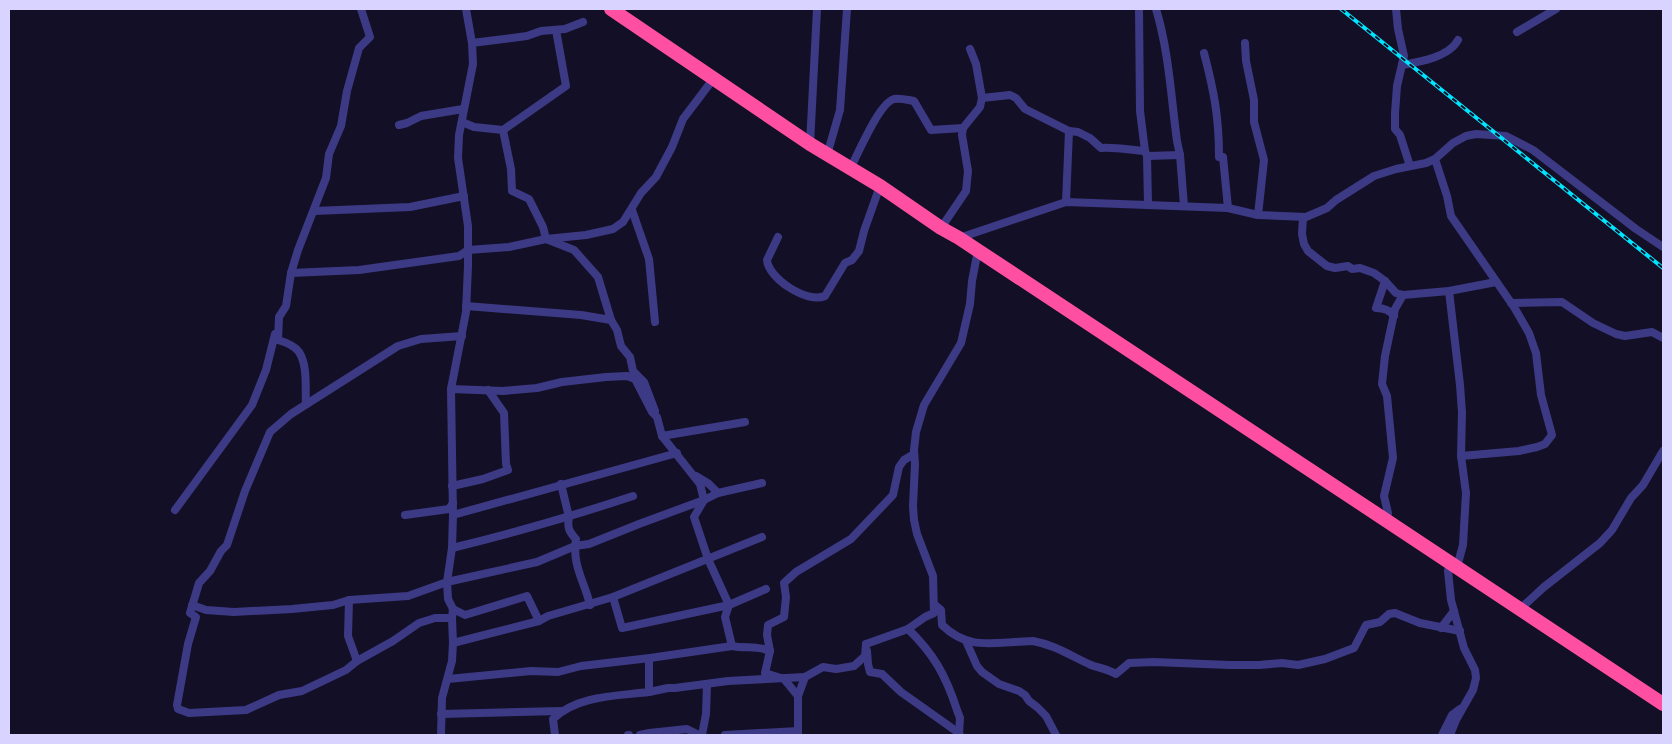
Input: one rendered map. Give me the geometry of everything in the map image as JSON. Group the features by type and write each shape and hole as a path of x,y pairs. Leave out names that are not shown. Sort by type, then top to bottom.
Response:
{"highway":[{"path":"611,9 810,144 880,186 941,228 1106,334 1663,704"}],"street":[{"path":"175,510 252,405 266,370 279,317 286,306 291,273 298,250 326,178 329,154 341,126 347,91 359,48 370,37 361,9"},
{"path":"441,735 442,698 452,661 453,643 453,609 448,599 447,582 452,548 453,515 451,389 466,306 468,250 468,226 458,158 464,109 473,64 472,43 466,9"},
{"path":"810,144 817,9"},
{"path":"827,155 840,110 847,9"},
{"path":"1139,9 1140,111 1146,153 1148,204"},
{"path":"1156,9 1162,29 1166,56 1176,141 1180,155 1184,206"},
{"path":"1396,9 1404,56 1397,86 1395,129 1400,135 1410,166"},
{"path":"1518,32 1556,9"},
{"path":"472,43 527,36 583,22"},
{"path":"462,122 474,127 503,130 566,86 556,30"},
{"path":"1402,66 1435,58 1456,44 1458,40"},
{"path":"1245,44 1246,61 1254,100 1254,122 1264,160 1258,214"},
{"path":"941,228 966,191 968,171 962,143 963,128 980,108 982,98 976,64 970,49"},
{"path":"1204,53 1215,97 1218,119 1219,157 1223,157 1228,208"},
{"path":"291,273 359,270 459,256 468,250 509,246 605,232 613,229 623,222 641,193 656,177 672,147 683,119 714,78"},
{"path":"982,98 1010,95 1016,98 1026,109 1069,131 1078,132 1095,141 1101,148 1116,147 1123,150 1146,153 1180,155"},
{"path":"850,169 883,107 895,99 914,101 931,130 963,128"},
{"path":"399,125 421,116 464,109"},
{"path":"503,130 511,169 512,191 529,199 543,227 546,240"},
{"path":"1066,202 1069,131"},
{"path":"959,238 1066,202 1228,208 1258,214 1304,217 1327,208 1336,200 1374,176 1426,163 1435,159 1466,136 1476,134 1506,136 1533,150 1636,230 1663,248"},
{"path":"1435,159 1447,196 1451,216 1511,303 1529,333 1536,353 1541,395 1552,434 1545,444 1537,447 1519,451 1461,456"},
{"path":"778,237 767,260 770,271 799,294 811,298 825,296 845,263 852,260 859,251 880,186"},
{"path":"314,211 410,207 464,196"},
{"path":"632,210 649,259 655,322"},
{"path":"1304,217 1302,234 1308,251 1327,266 1335,268 1348,266 1352,269 1360,268 1374,273 1385,281 1396,294 1449,291 1496,282"},
{"path":"546,240 574,250 598,277 621,346 630,357 632,372 644,382 658,417 662,436 700,484 704,500 694,517 708,559 729,605 724,617 732,646"},
{"path":"866,644 908,629 934,613 933,576 914,520 916,432 924,405 961,343 970,304 978,250"},
{"path":"1385,281 1376,308 1390,311 1394,316"},
{"path":"1449,291 1460,386 1462,412 1461,456 1466,493 1463,545 1454,565 1448,571 1448,581 1464,648 1475,670 1476,678 1473,690 1450,735"},
{"path":"1386,521 1388,513 1384,496 1393,458 1387,396 1382,384 1395,309 1404,295"},
{"path":"1511,303 1562,302 1593,323 1616,334 1625,336 1652,332 1663,338"},
{"path":"466,306 581,315 611,320"},
{"path":"279,317 278,340 291,344 299,352 305,369 306,404"},
{"path":"452,618 435,618 419,623 393,641 357,661 346,670 302,690 279,695 246,710 189,713 178,709 177,705 188,644 196,617 190,613 199,583 210,571 221,551 227,545 245,491 270,432 306,404 325,394 398,346 421,340 462,336"},
{"path":"451,389 519,390 632,372"},
{"path":"562,382 627,376 635,379 652,412 658,417"},
{"path":"452,486 483,479 508,470 506,464 504,413 488,390"},
{"path":"662,436 745,422"},
{"path":"1520,609 1612,530 1631,498 1643,485 1663,451"},
{"path":"453,515 677,453"},
{"path":"798,696 784,679 766,673 770,651 767,635 768,625 784,617 786,597 784,583 796,572 852,539 893,495 899,467 904,460 914,454"},
{"path":"688,470 709,484 718,493"},
{"path":"192,605 206,610 234,612 333,605 349,600 408,596 447,582 537,562 575,546 589,544 718,493 762,483"},
{"path":"561,484 569,517 569,532 576,539 576,565 590,605"},
{"path":"452,548 569,517 633,496"},
{"path":"405,515 448,509 453,503"},
{"path":"453,643 539,621 548,616 590,605 762,537"},
{"path":"613,597 622,628 729,605 766,589"},
{"path":"453,609 465,615 527,596 539,621"},
{"path":"349,600 348,636 357,661"},
{"path":"934,604 941,610 942,625 948,631 966,641 982,644 1032,641 1053,646 1093,666 1105,668 1116,674 1129,663 1298,664 1325,659 1354,648 1366,625 1380,622 1389,614 1395,613 1406,619 1460,631"},
{"path":"1441,628 1454,611"},
{"path":"908,629 924,644 937,662 960,718 959,735"},
{"path":"966,641 977,666 982,672 999,684 1020,691 1046,716 1056,735"},
{"path":"441,714 561,711 592,700 668,688 728,681 805,677 823,667 836,669 854,666 865,656 866,644"},
{"path":"866,644 870,672 882,674 901,692 959,735"},
{"path":"448,679 531,671 558,672 581,666 732,646 763,648 770,651"},
{"path":"649,692 650,658"},
{"path":"725,735 798,733 798,696 805,677"},
{"path":"640,735 687,729 701,735 706,714 707,684"},
{"path":"1442,735 1452,715 1464,706"},
{"path":"555,735 553,719 561,711"}],"railway":[{"path":"1341,9 1663,268"}]}
